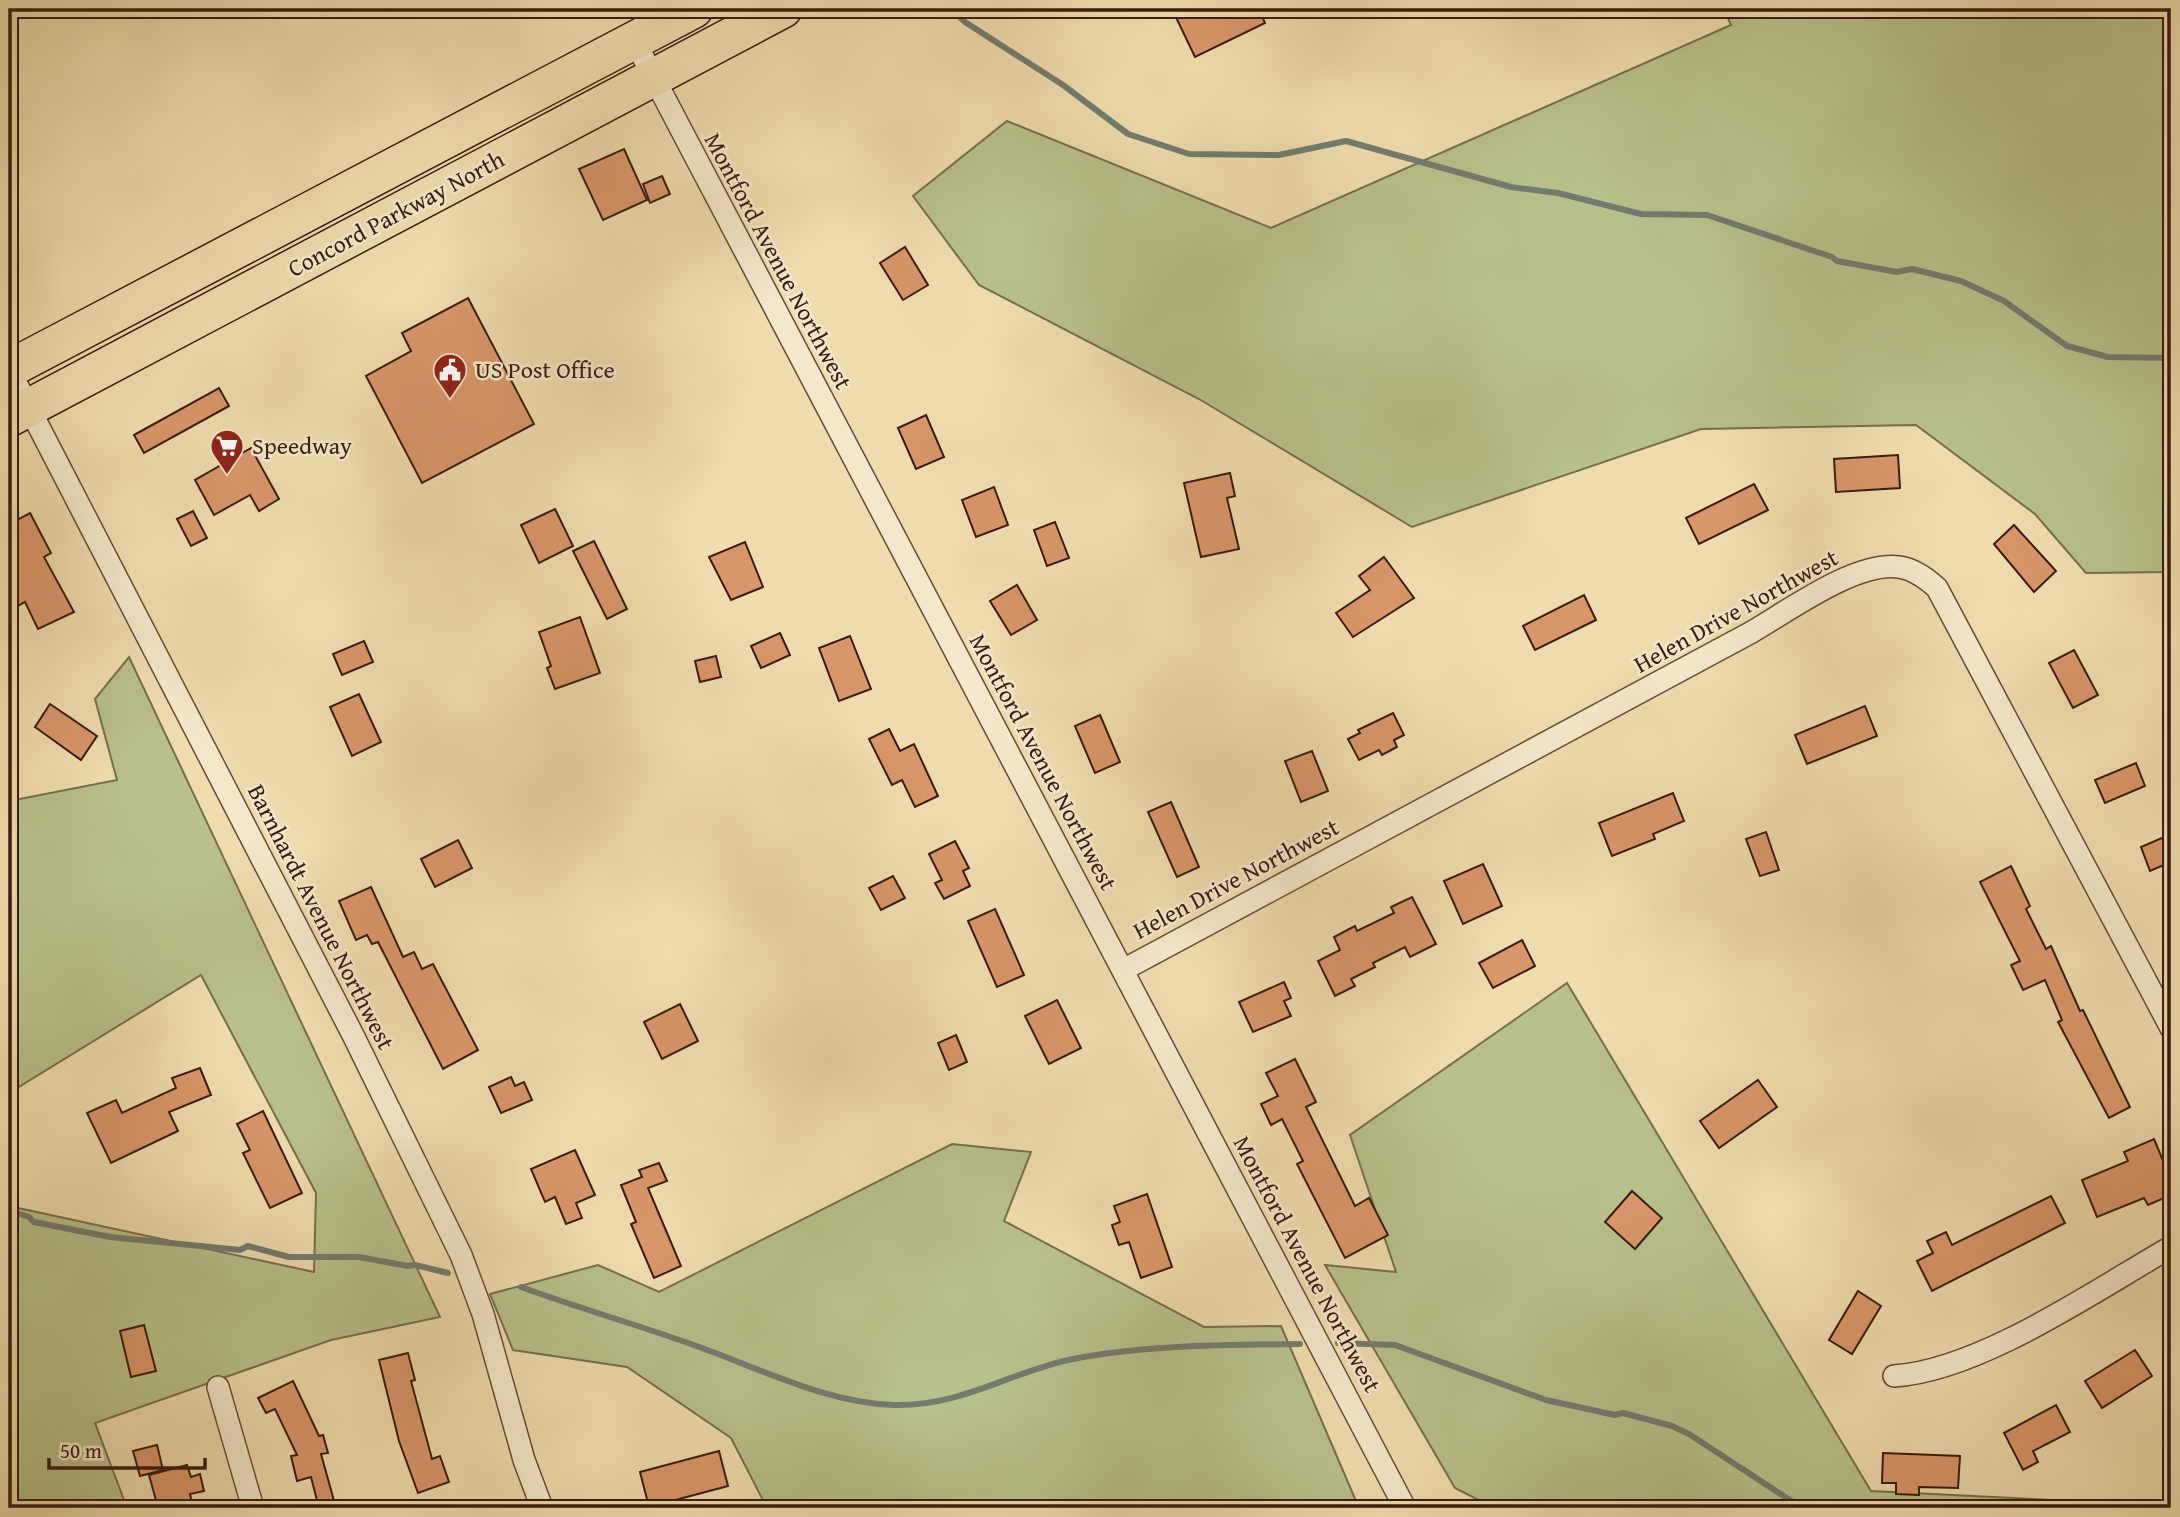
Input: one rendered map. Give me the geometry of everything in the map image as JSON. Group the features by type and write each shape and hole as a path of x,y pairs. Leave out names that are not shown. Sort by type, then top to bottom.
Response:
{"highway":[{"name":"Concord Parkway North","path":"9,369 694,9"},
{"name":"Concord Parkway North","path":"19,412 783,9"}],"street":[{"name":"Montford Avenue Northwest","path":"634,40 1405,1508"},
{"name":"Barnhardt Avenue Northwest","path":"9,369 19,412 348,1025 456,1244 483,1314 524,1460 542,1508"},
{"name":"Helen Drive Northwest","path":"1123,970 1750,634 1827,589 1874,569 1898,567 1925,577 1937,588 2171,1028"},
{"path":"1894,1376 1939,1369 1978,1354 2171,1247"},
{"path":"218,1387 253,1508"}],"green space":[{"path":"1724,9 2171,9 2171,572 2086,573 2035,514 1916,425 1701,429 1412,527 1199,399 979,285 913,196 1007,121 1271,228 1731,25"},
{"path":"129,657 440,1317 331,1340 95,1423 127,1508 9,1508 9,1206 314,1272 316,1193 201,975 9,1093 9,801 117,780 95,699"},
{"path":"1567,983 1871,1491 2092,1502 2081,1508 1494,1508 1455,1488 1325,1265 1396,1272 1350,1135"},
{"path":"952,1144 1031,1152 1004,1221 1204,1327 1281,1326 1359,1508 767,1508 731,1438 627,1367 513,1350 490,1294 598,1265 659,1292"}],"building":[{"path":"1172,9 1259,9 1265,23 1195,57"},
{"path":"624,149 647,200 603,220 579,169"},
{"path":"662,176 670,194 650,203 643,184"},
{"path":"905,247 928,285 903,300 880,263"},
{"name":"US Post Office","path":"468,298 534,424 422,483 366,376 411,351 402,333"},
{"path":"219,388 229,406 144,453 134,435"},
{"path":"926,415 944,457 916,469 898,428"},
{"path":"251,448 279,499 259,511 250,495 214,515 195,480"},
{"path":"1898,455 1900,488 1836,492 1834,459"},
{"path":"1230,473 1235,496 1227,498 1239,549 1201,557 1184,483"},
{"path":"1754,484 1768,510 1699,544 1686,518"},
{"path":"994,487 1008,525 976,537 962,500"},
{"path":"555,509 573,546 539,563 521,525"},
{"path":"193,511 207,538 191,546 177,519"},
{"path":"30,513 51,553 44,557 74,612 38,629 25,602 16,607 9,593 9,524"},
{"path":"1055,522 1069,558 1047,566 1034,530"},
{"path":"2014,525 2056,571 2034,592 1994,544"},
{"path":"594,541 627,609 607,619 573,551"},
{"path":"745,542 763,587 731,600 709,557"},
{"path":"1384,557 1414,598 1353,637 1336,613 1370,590 1359,576"},
{"path":"1017,585 1037,620 1011,635 990,601"},
{"path":"1584,595 1596,620 1535,650 1523,626"},
{"path":"580,617 600,673 555,689 547,668 551,666 539,632"},
{"path":"780,633 790,655 761,668 751,646"},
{"path":"850,636 871,689 839,701 819,648"},
{"path":"364,641 373,662 342,675 333,654"},
{"path":"2074,650 2098,695 2073,708 2049,663"},
{"path":"716,656 721,677 700,682 695,661"},
{"path":"359,694 381,742 352,756 330,707"},
{"path":"50,704 97,736 81,760 35,727"},
{"path":"1865,706 1877,736 1807,764 1795,735"},
{"path":"1393,713 1404,735 1394,740 1397,747 1382,755 1379,750 1359,760 1348,739 1360,733 1358,730"},
{"path":"1100,715 1120,762 1095,773 1075,726"},
{"path":"889,729 900,751 914,744 938,796 915,807 902,780 892,785 869,739"},
{"path":"1312,751 1328,791 1301,802 1285,761"},
{"path":"2136,763 2145,786 2105,803 2095,780"},
{"path":"1673,793 1684,821 1653,834 1655,839 1612,856 1599,823"},
{"path":"1171,802 1199,867 1177,877 1148,812"},
{"path":"1766,832 1779,870 1760,876 1746,839"},
{"path":"2171,834 2171,862 2150,871 2141,847"},
{"path":"458,840 472,868 435,887 421,859"},
{"path":"955,841 969,868 963,871 970,886 944,899 935,883 942,880 929,854"},
{"path":"1483,864 1502,906 1463,924 1444,881"},
{"path":"2011,866 2030,906 2026,909 2046,949 2051,946 2080,1011 2083,1010 2130,1107 2109,1118 2058,1022 2062,1020 2045,980 2023,990 2011,965 2020,961 1980,882"},
{"path":"893,876 905,898 881,910 869,888"},
{"path":"371,887 403,957 414,952 422,969 433,964 478,1050 443,1069 378,942 372,944 367,935 356,940 339,901"},
{"path":"1412,897 1436,944 1410,957 1405,947 1373,963 1375,967 1351,979 1355,986 1335,996 1318,961 1340,950 1334,937 1355,926 1357,931 1394,913 1391,907"},
{"path":"995,909 1024,975 997,987 968,921"},
{"path":"1522,940 1535,966 1493,988 1479,963"},
{"path":"1284,982 1291,998 1284,1001 1291,1016 1253,1032 1239,1002"},
{"path":"1057,1000 1081,1048 1049,1064 1025,1016"},
{"path":"680,1004 698,1041 662,1059 644,1022"},
{"path":"956,1035 967,1062 949,1070 938,1043"},
{"path":"1295,1059 1316,1102 1306,1107 1355,1206 1369,1198 1388,1235 1345,1258 1297,1164 1303,1161 1282,1119 1271,1125 1261,1104 1278,1096 1266,1073"},
{"path":"200,1068 211,1095 169,1112 178,1131 111,1163 87,1113 116,1100 122,1113 176,1088 172,1078"},
{"path":"511,1077 515,1086 524,1082 532,1100 501,1113 489,1087"},
{"path":"1758,1080 1777,1107 1719,1148 1700,1121"},
{"path":"263,1111 302,1193 270,1208 243,1153 250,1150 237,1124"},
{"path":"2154,1139 2171,1180 2171,1195 2148,1205 2144,1198 2097,1217 2082,1180 2128,1161 2124,1152"},
{"path":"575,1150 595,1195 576,1203 582,1218 566,1224 555,1197 545,1202 531,1169"},
{"path":"659,1163 667,1181 648,1188 681,1266 654,1278 631,1224 636,1222 621,1185 642,1177 639,1170"},
{"path":"1632,1191 1662,1218 1635,1249 1605,1222"},
{"path":"1147,1194 1172,1267 1141,1278 1129,1242 1119,1245 1112,1225 1120,1222 1114,1206"},
{"path":"2051,1196 2065,1223 1932,1291 1917,1261 1933,1253 1927,1241 1946,1232 1952,1245"},
{"path":"1858,1291 1881,1306 1852,1354 1829,1340"},
{"path":"144,1325 156,1371 131,1377 120,1331"},
{"path":"2135,1350 2152,1376 2102,1408 2085,1381"},
{"path":"408,1353 415,1380 411,1381 432,1459 440,1456 449,1482 418,1493 399,1441 379,1360"},
{"path":"293,1381 319,1436 323,1435 328,1453 321,1454 336,1508 319,1508 311,1477 297,1481 291,1456 297,1455 275,1409 266,1413 258,1398"},
{"path":"2056,1405 2070,1432 2033,1451 2038,1462 2023,1470 2004,1433"},
{"path":"157,1445 163,1470 140,1476 133,1451"},
{"path":"719,1451 728,1486 649,1507 640,1472"},
{"path":"1883,1453 1960,1456 1958,1488 1919,1487 1919,1495 1896,1494 1896,1483 1882,1483"},
{"path":"187,1465 191,1477 200,1474 204,1491 190,1494 193,1508 171,1508 169,1501 157,1504 149,1475"}],"waterway":[{"path":"951,9 965,22 1063,85 1128,134 1189,154 1279,155 1346,141 1511,187 1558,193 1641,214 1707,215 1832,257 1837,261 1897,272 1912,269 1961,281 2004,301 2067,346 2108,357 2171,358"},
{"path":"9,1211 29,1217 34,1222 110,1237 240,1250 248,1246 289,1257 359,1257 448,1273"},
{"path":"521,1287 679,1340 820,1392 869,1403 894,1405 942,1400 1051,1365 1100,1354 1186,1347 1300,1344"},
{"path":"1338,1343 1395,1345 1546,1400 1615,1415 1623,1413 1672,1426 1689,1434 1802,1508"}],"place":[{"name":"US Post Office","path":"450,400"},
{"name":"Speedway","path":"227,476"}]}
